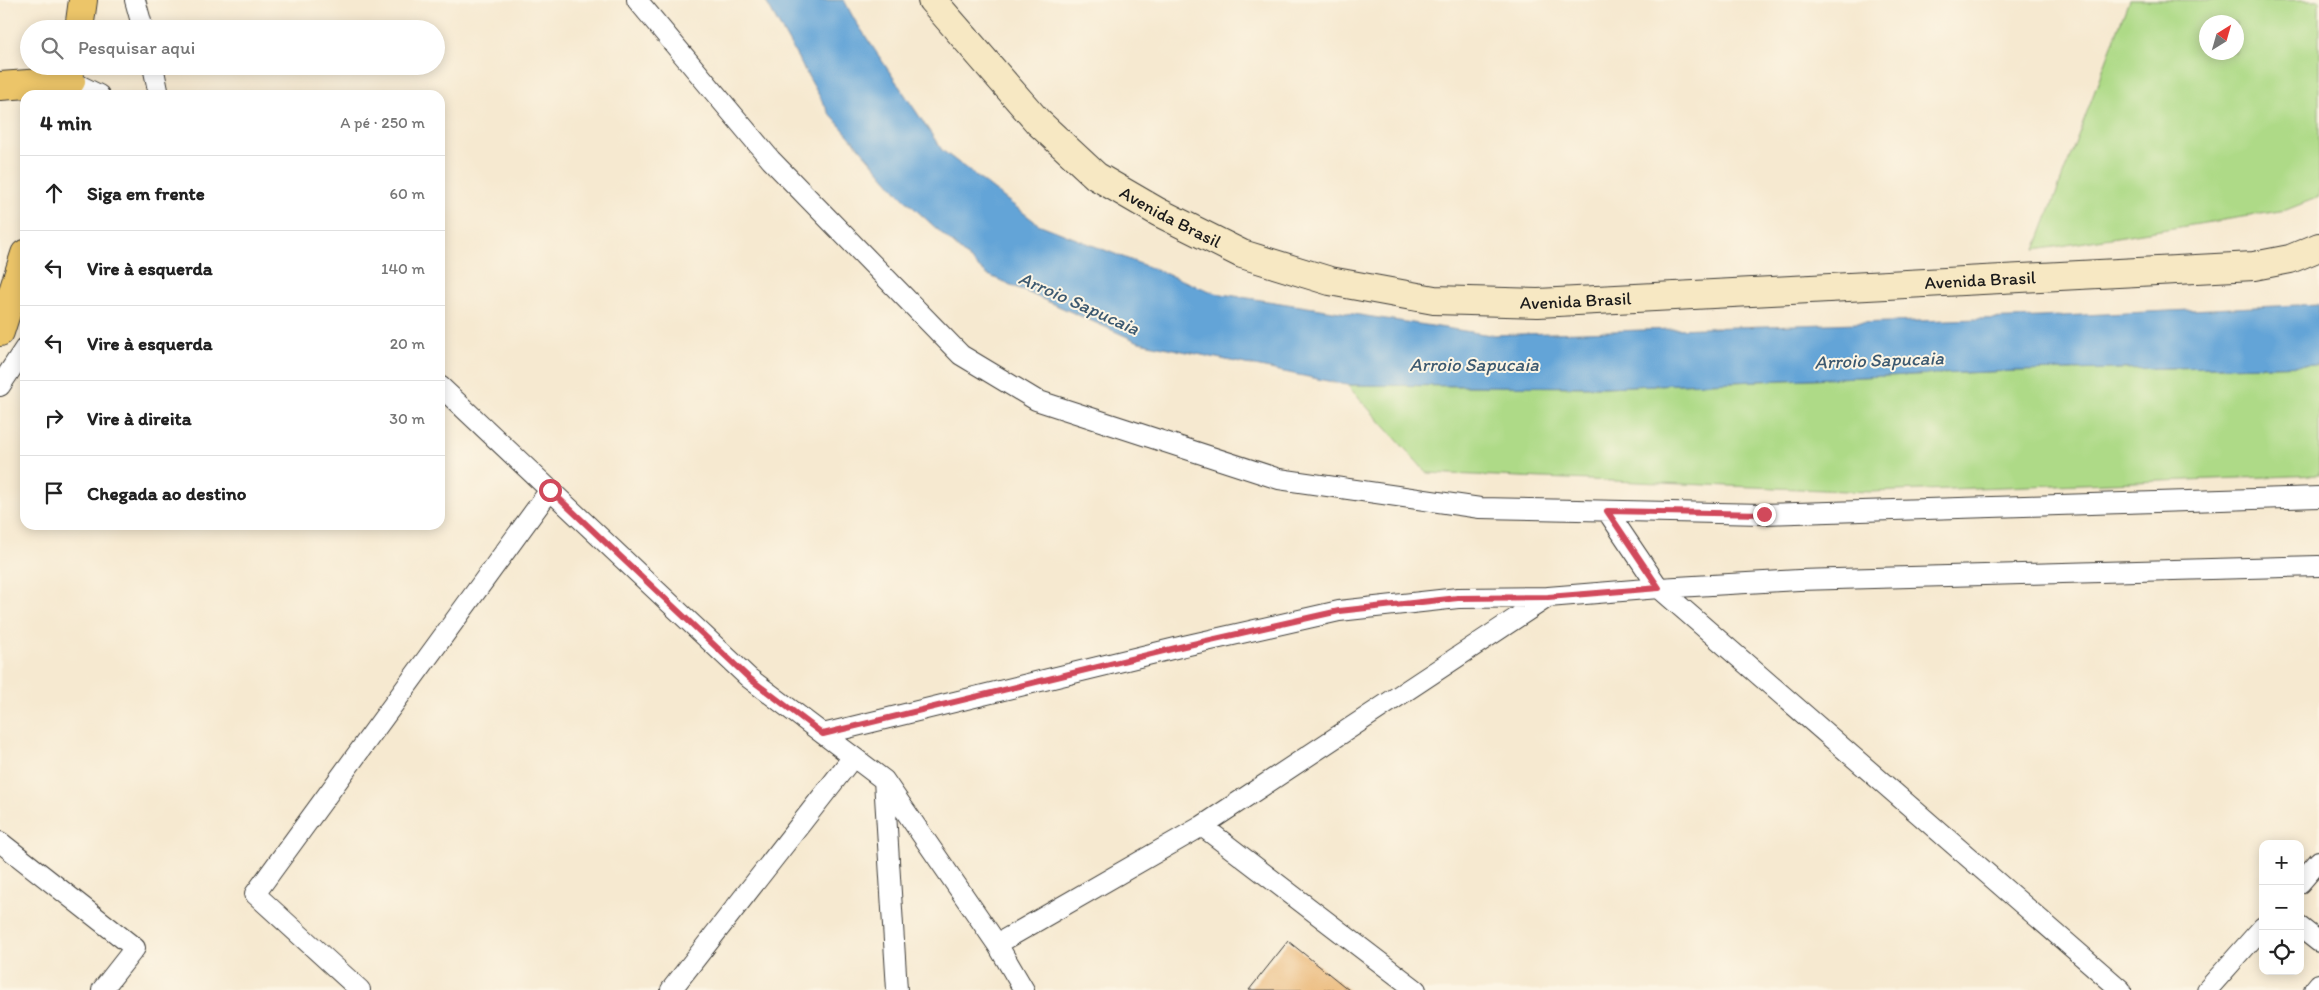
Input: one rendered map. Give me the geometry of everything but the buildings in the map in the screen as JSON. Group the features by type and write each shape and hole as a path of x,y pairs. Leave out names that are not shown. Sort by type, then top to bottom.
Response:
{"main road":[{"path":"80,20 83,0"},
{"name":"Avenida Brasil","path":"932,0 1038,122 1096,176 1158,212 1242,254 1330,282 1434,300 1538,303 2254,266 2290,259 2319,247"},
{"path":"0,86 70,81"},
{"path":"0,332 20,270"}],"lane":[{"path":"134,0 140,20"},
{"path":"637,0 771,160 960,356 1036,400 1279,479 1480,508 1764,514 2319,497"},
{"path":"155,75 159,90"},
{"path":"70,81 89,90"},
{"path":"0,386 20,356"},
{"path":"445,391 749,678 884,780 997,944 1024,990"},
{"path":"360,990 255,894 550,490"},
{"path":"1607,511 1659,588 2121,990"},
{"path":"823,734 1184,646 1339,611 1458,598 1548,597 1659,588 1810,580 2319,566"},
{"path":"997,944 1202,826 1548,597"},
{"path":"671,990 853,757"},
{"path":"884,780 897,990"},
{"path":"1202,826 1416,990"},
{"path":"0,842 135,948 102,990"},
{"path":"2304,878 2319,861"},
{"path":"2207,990 2260,930"},
{"path":"2304,930 2319,942"},
{"path":"2314,990 2319,984"}],"green space":[{"path":"2129,0 2319,0 2319,197 2286,210 2035,250"},
{"path":"2319,365 2319,475 1870,492 1427,473 1347,385 1604,387 2013,371"}],"water":[{"name":"Arroio Sapucaia","path":"765,0 844,0 854,19 942,150 1038,224 1215,293 1491,335 2040,317 2319,304 2319,365 2013,371 1604,387 1347,385 1139,342 986,274 902,197 829,113"}],"route":[{"path":"550,490 749,678 823,734 1184,646 1339,611 1458,598 1548,597 1659,588 1607,511 1764,514"}]}
